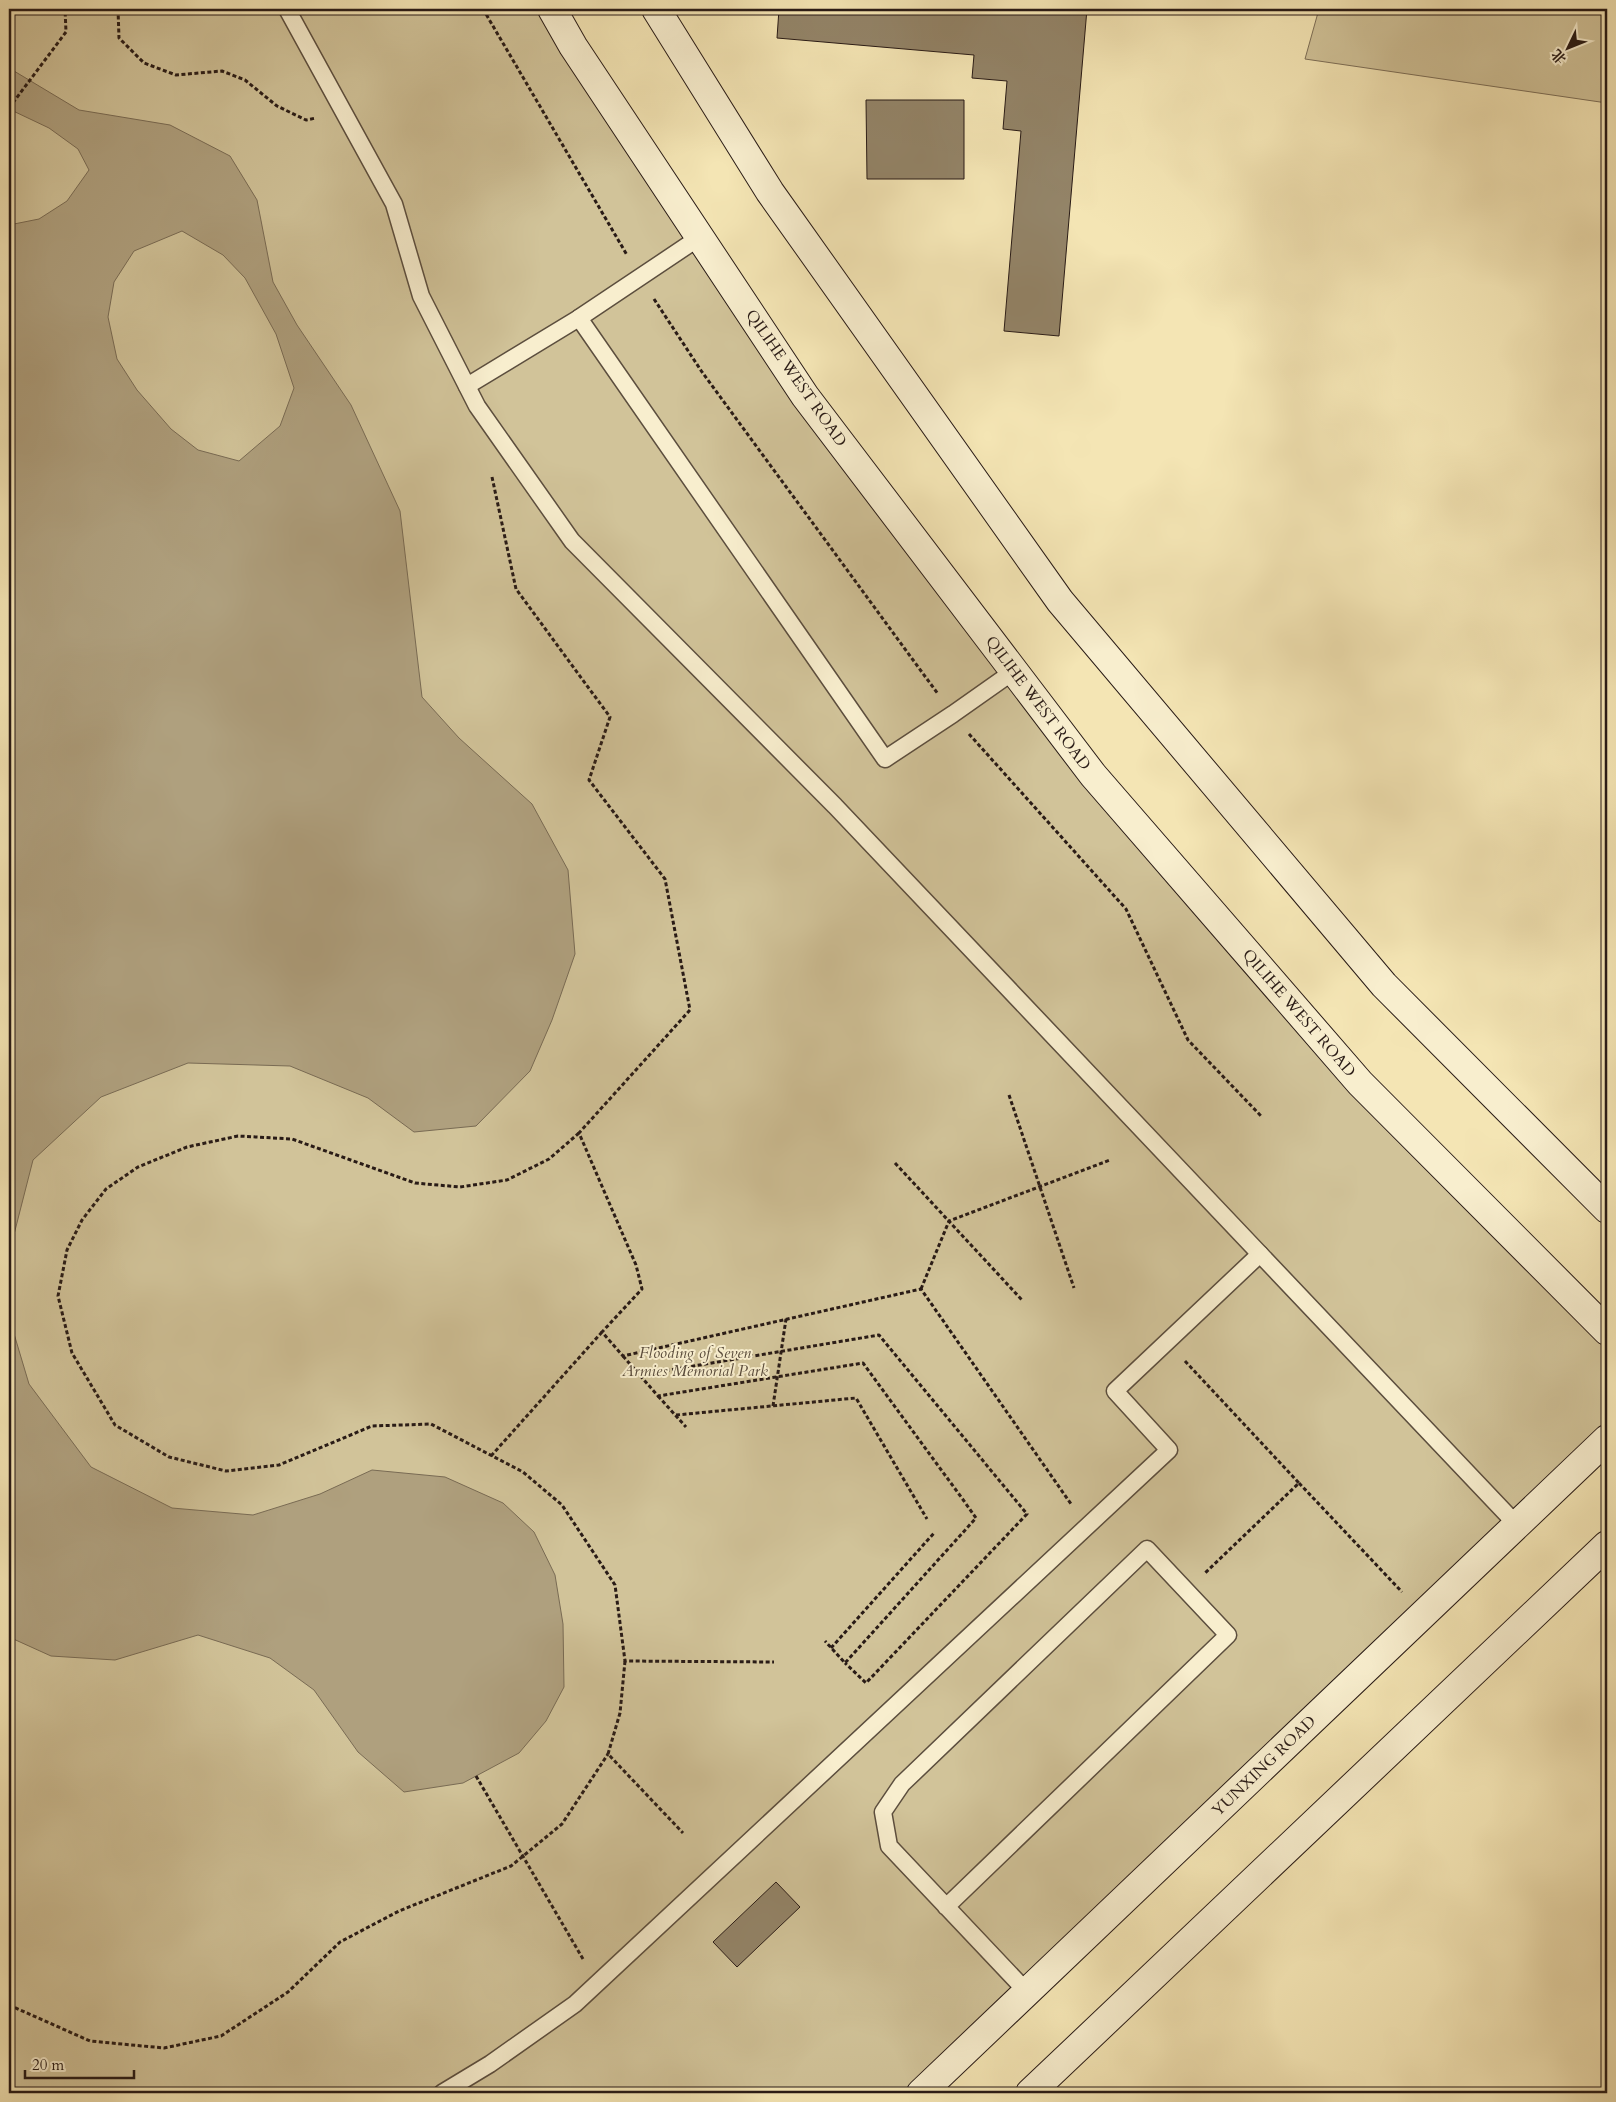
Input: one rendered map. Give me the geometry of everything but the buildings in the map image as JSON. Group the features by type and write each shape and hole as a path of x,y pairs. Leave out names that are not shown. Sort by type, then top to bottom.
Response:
{"street":[{"name":"QILIHE WEST ROAD","path":"552,9 573,46 805,396 1092,775 1360,1083 1607,1331"},
{"path":"656,9 770,192 1060,601 1384,985 1607,1209"},
{"name":"YUNXING ROAD","path":"921,2093 1607,1439"},
{"path":"1030,2093 1607,1545"}],"lane":[{"path":"287,9 394,204 421,296 477,406 572,541 835,806 1517,1525"},
{"path":"467,386 579,318 700,237"},
{"path":"579,318 885,759 1014,671"},
{"path":"442,2093 498,2059 575,2004 1169,1450 1116,1391 1260,1254"},
{"path":"946,1907 1228,1635 1147,1549 902,1784 883,1812 889,1846 946,1907 1027,1992"}],"path":[{"path":"9,108 66,32 65,9"},
{"path":"118,9 119,38 144,64 176,75 222,71 245,80 277,106 306,120 344,112"},
{"path":"484,9 615,238 702,372 953,714 1126,909 1188,1040 1262,1117"},
{"path":"9,2005 90,2041 164,2048 221,2036 288,1992 340,1942 399,1911 511,1866 562,1824 608,1754 620,1713 625,1660 615,1585 562,1504 523,1472 431,1424 372,1426 279,1465 226,1471 169,1457 114,1425 72,1352 58,1296 67,1250 82,1220 106,1189 138,1167 187,1147 238,1136 292,1139 415,1183 460,1187 506,1180 549,1159 579,1133 690,1010 666,879 589,780 610,716 516,589 492,474"},
{"path":"1009,1095 1074,1288"},
{"path":"491,1456 642,1289 636,1265 579,1133"},
{"path":"921,1288 949,1221 1110,1160"},
{"path":"895,1163 1022,1300"},
{"path":"623,1356 921,1288"},
{"path":"921,1288 1086,1526"},
{"path":"773,1406 786,1319"},
{"path":"602,1332 686,1427"},
{"path":"640,1375 879,1335 1027,1514 866,1683 825,1641"},
{"path":"1167,1341 1423,1614"},
{"path":"658,1396 862,1363 976,1518 845,1663"},
{"path":"676,1415 856,1398 927,1519"},
{"path":"1186,1590 1299,1483"},
{"path":"831,1648 934,1533"},
{"path":"625,1660 774,1662"},
{"path":"608,1754 684,1833"},
{"path":"476,1776 597,1983"}],"green space":[{"name":"Flooding of Seven Armies Memorial Park","path":"9,9 552,9 805,396 1093,775 1607,1331 1607,1439 921,2093 9,2093"},
{"path":"1319,9 1607,9 1607,103 1305,59"}],"shaded area":[{"path":"9,68 79,110 170,125 230,156 257,200 273,282 297,325 351,405 400,511 422,697 459,738 532,804 568,870 575,954 552,1020 530,1071 476,1126 414,1132 368,1098 290,1066 188,1063 101,1097 33,1160 9,1254 9,225 39,219 67,201 89,170 78,149 49,128 9,109","holes":["182,231 223,255 245,278 276,334 294,388 280,426 239,461 198,450 171,429 137,390 117,359 108,317 114,282 134,251"]},
{"path":"9,1317 29,1384 91,1467 172,1508 253,1515 320,1494 372,1470 445,1477 503,1503 534,1532 555,1575 563,1624 564,1687 546,1721 519,1753 463,1783 404,1792 358,1752 314,1690 270,1658 198,1635 115,1660 51,1656 9,1637"}]}
